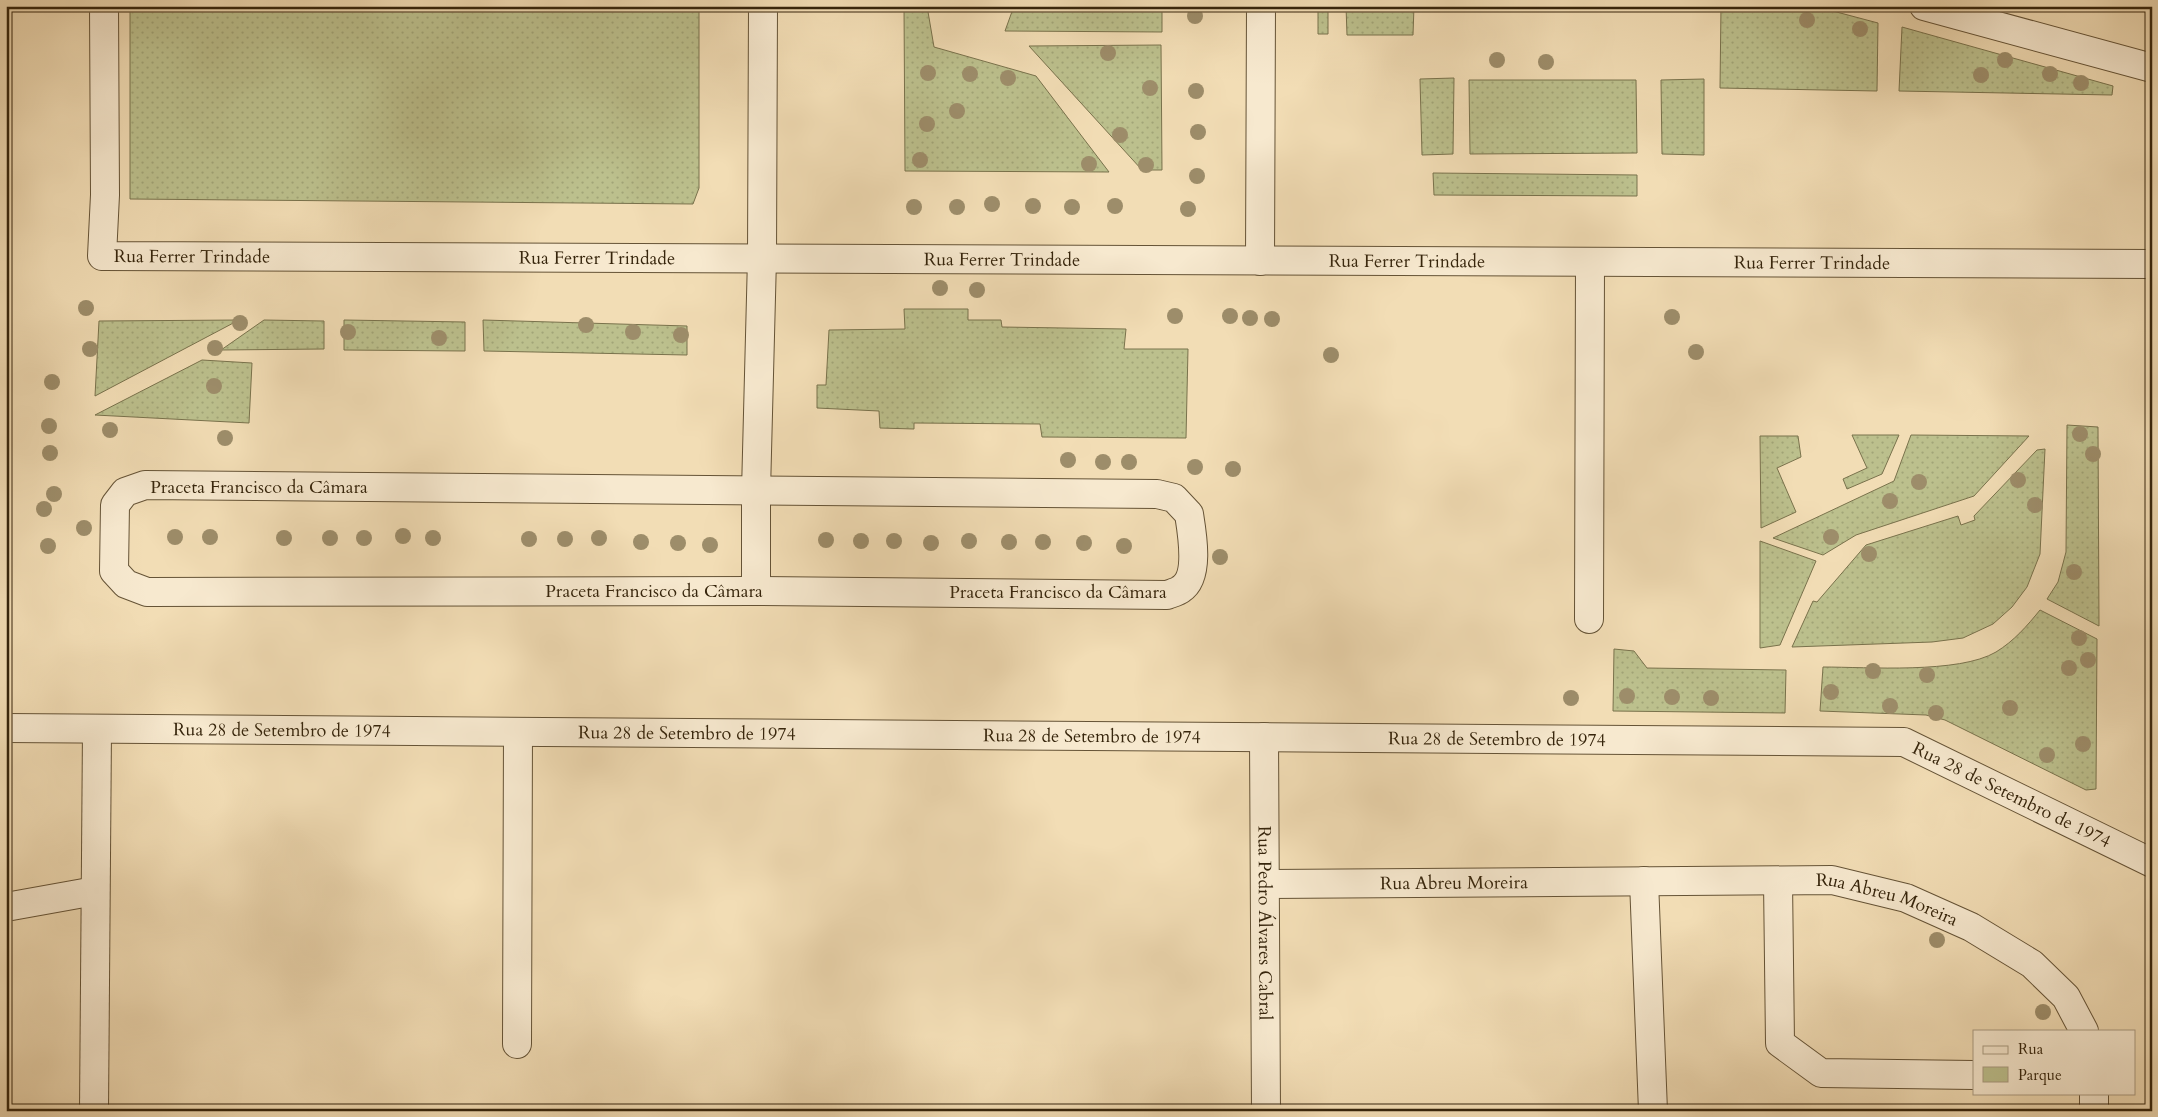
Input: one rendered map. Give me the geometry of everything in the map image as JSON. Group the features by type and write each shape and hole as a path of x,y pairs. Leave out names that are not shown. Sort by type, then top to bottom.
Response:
{"street":[{"name":"Rua Ferrer Trindade","path":"104,6 105,195 102,256 2152,264"},
{"path":"756,591 756,491 762,258 762,6"},
{"path":"1260,261 1261,6"},
{"path":"1924,6 2152,68"},
{"path":"1589,619 1590,262"},
{"name":"Praceta Francisco da Câmara","path":"145,485 756,491 1157,494 1174,498 1189,514 1193,564 1191,576 1183,588 1167,595 756,591 147,592 126,584 114,571 115,505 125,492 145,485"},
{"name":"Rua 28 de Setembro de 1974","path":"6,728 1904,742 2152,863"},
{"path":"94,1111 97,729"},
{"path":"517,1044 518,732"},
{"name":"Rua Pedro Álvares Cabral","path":"1264,737 1266,1111"},
{"name":"Rua Abreu Moreira","path":"1265,884 1832,880 1906,898 1972,927 2032,964 2066,997 2083,1030"},
{"path":"1644,881 1653,1111"},
{"path":"1778,881 1780,1043 1820,1073 1973,1074"},
{"path":"6,907 95,891"},
{"path":"2094,1094 2094,1111"}],"green space":[{"path":"130,6 699,6 699,188 693,204 130,199"},
{"path":"904,6 927,6 934,47 1036,76 1109,172 905,171"},
{"path":"1014,6 1162,6 1162,32 1005,31"},
{"path":"1318,6 1328,6 1328,34 1318,34"},
{"path":"1346,6 1414,6 1413,35 1347,35"},
{"path":"1721,6 1814,6 1878,23 1877,91 1720,88"},
{"path":"1902,27 2113,86 2112,95 1899,91"},
{"path":"1161,45 1162,170 1142,170 1029,46"},
{"path":"1454,78 1453,154 1422,155 1420,79"},
{"path":"1704,79 1704,155 1662,154 1661,80"},
{"path":"1469,80 1636,80 1637,153 1470,154"},
{"path":"1433,173 1637,175 1637,196 1434,195"},
{"path":"904,309 968,309 968,320 1001,320 1002,327 1126,329 1124,349 1188,349 1186,438 1042,437 1040,424 914,423 914,429 880,428 879,411 817,408 817,385 826,385 829,330 905,329"},
{"path":"239,320 95,396 99,321"},
{"path":"264,320 324,321 324,349 221,350"},
{"path":"344,320 465,322 465,351 344,350"},
{"path":"483,320 687,326 687,355 484,351"},
{"path":"202,360 252,363 249,423 95,415"},
{"path":"2067,425 2098,427 2099,626 2047,599 2058,582 2066,552"},
{"path":"1852,435 1899,435 1882,474 1847,489 1843,479 1867,468"},
{"path":"1911,435 2029,436 1974,496 1856,535 1823,555 1773,538 1894,481"},
{"path":"1760,436 1798,436 1801,457 1777,468 1796,512 1761,528"},
{"path":"2045,449 2040,554 2027,587 2012,607 1993,624 1963,638 1932,642 1792,647 1813,601 1817,602 1866,545 1958,516 1961,525 1975,520 1974,516 2037,450"},
{"path":"1760,541 1816,561 1780,645 1760,648"},
{"path":"2040,610 2097,639 2096,789 2086,790 1945,720 1926,715 1820,711 1823,667 1912,668 1960,664 1980,659 1996,652 2009,643"},
{"path":"1614,649 1634,651 1647,668 1786,670 1785,713 1613,711"}]}
